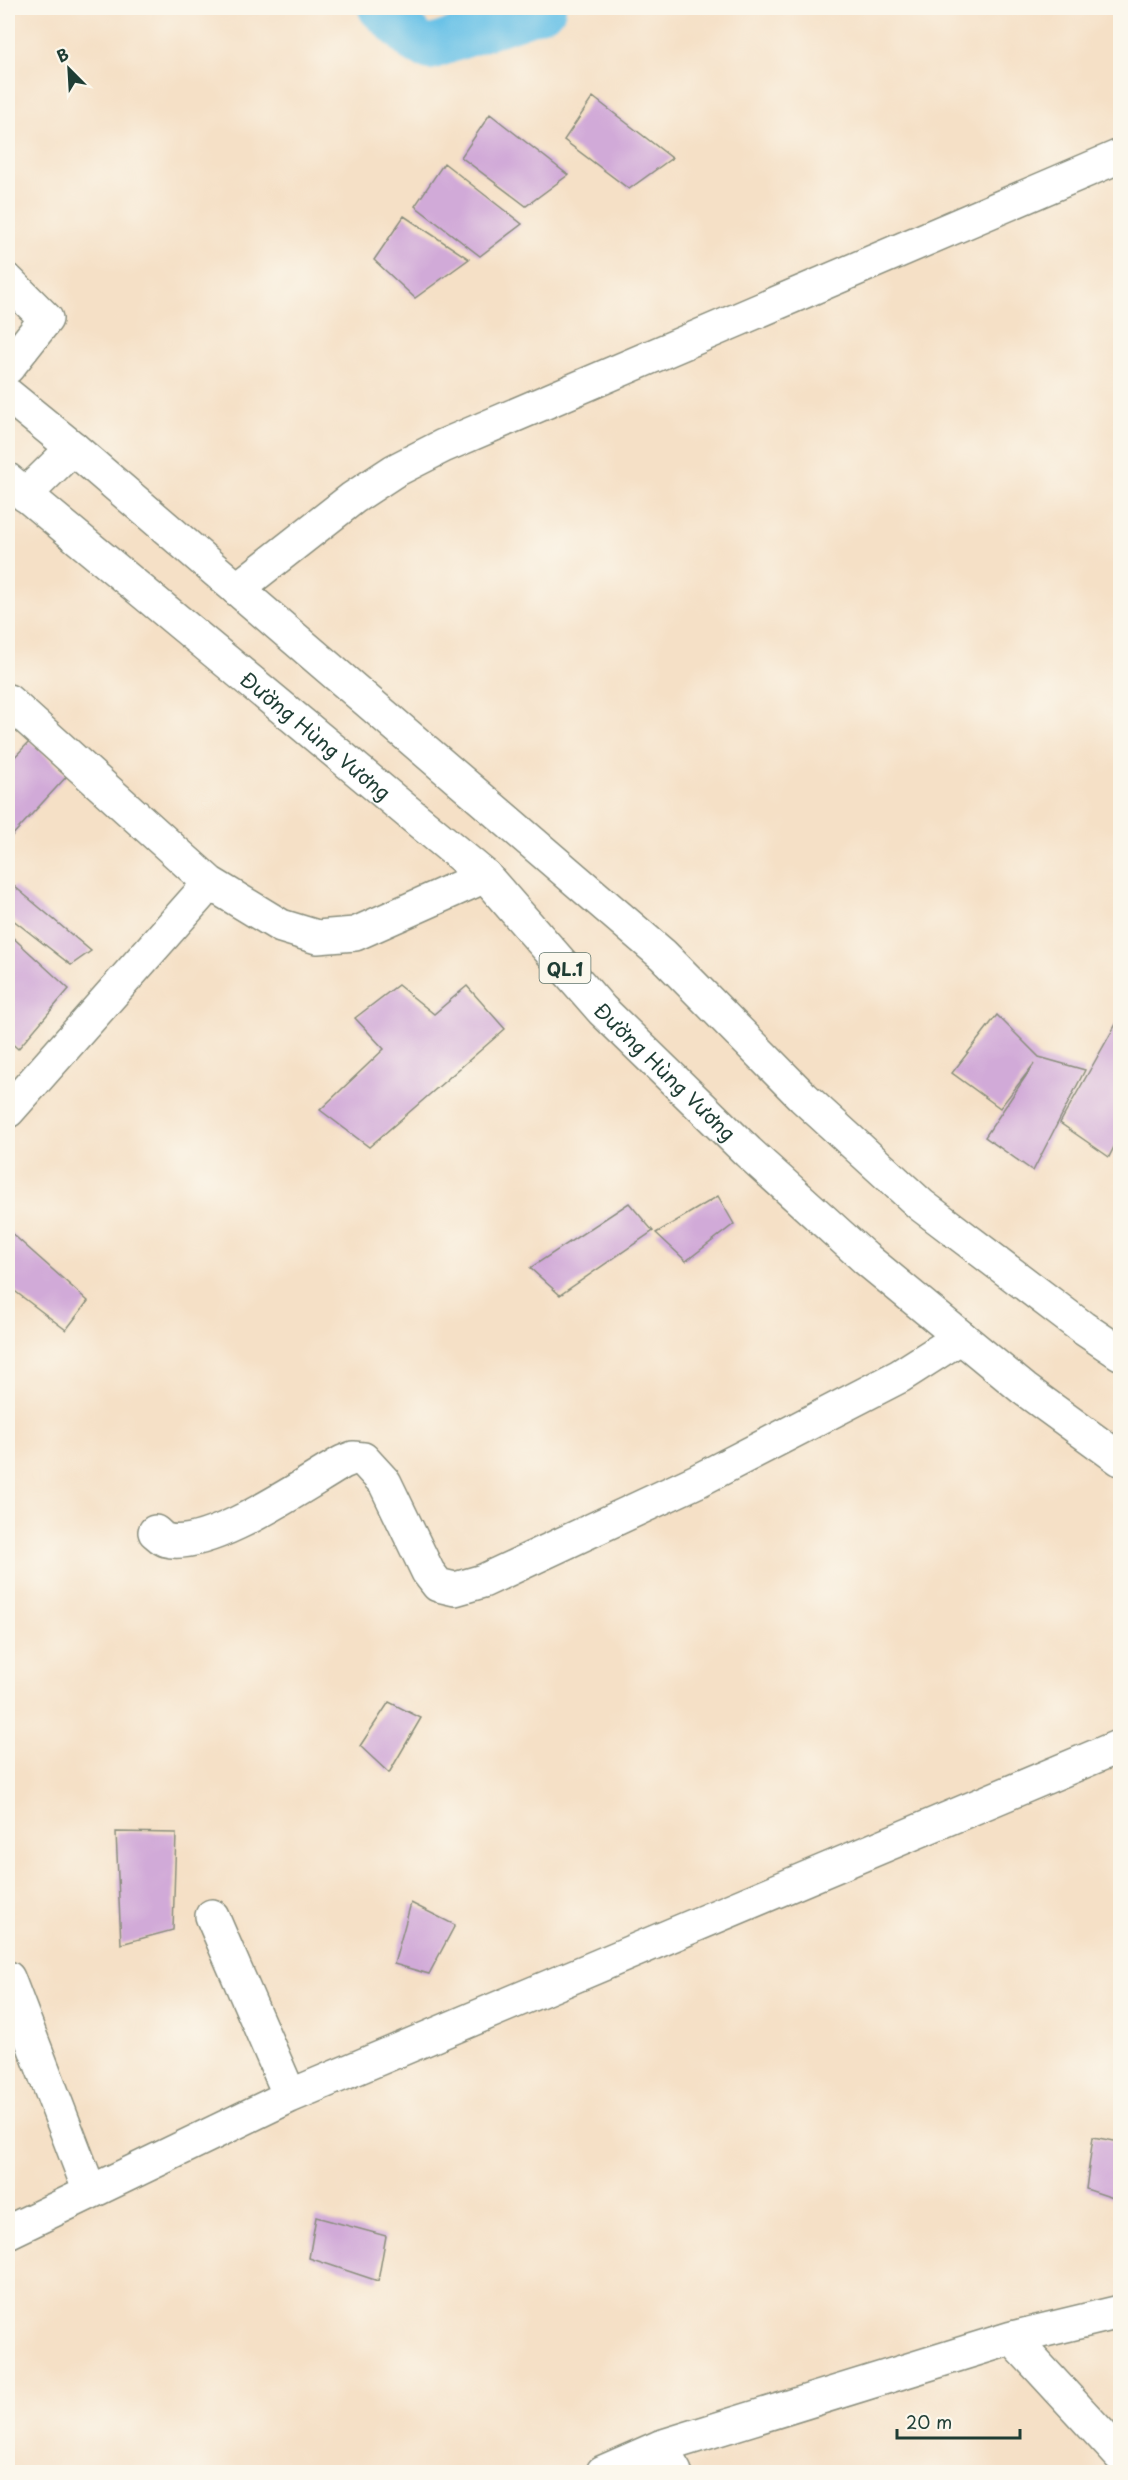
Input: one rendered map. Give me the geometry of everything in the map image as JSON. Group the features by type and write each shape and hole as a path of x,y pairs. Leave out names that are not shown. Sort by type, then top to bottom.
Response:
{"main road":[{"path":"237,589 353,498 394,471 443,446 1120,156"},
{"path":"8,281 46,319 8,367"},
{"path":"8,395 73,448 663,955 803,1097 921,1205 1115,1343"},
{"path":"16,487 73,448"},
{"name":"Đường Hùng Vương","path":"16,487 484,876 602,1010 739,1144 865,1258 1024,1389 1120,1459"},
{"path":"8,701 210,883 281,926 317,937 355,934 484,876"},
{"path":"8,1111 210,883"},
{"path":"155,1532 164,1540 180,1541 206,1537 238,1523 343,1462 353,1458 363,1459 385,1483 433,1579 438,1585 455,1589 483,1581 697,1481 900,1376 961,1337"},
{"path":"8,2232 290,2096 1120,1746"},
{"path":"212,1916 290,2096"},
{"path":"8,1978 90,2192"},
{"path":"603,2472 668,2460 1012,2338 1120,2312"},
{"path":"1012,2338 1120,2455"}],"building":[{"path":"593,97 672,158 629,189 564,140"},
{"path":"490,114 568,175 526,206 461,157"},
{"path":"444,163 522,224 480,256 415,206"},
{"path":"404,216 469,259 415,298 374,260"},
{"path":"30,741 67,776 8,840 8,764"},
{"path":"14,886 91,951 71,965 8,916 8,895"},
{"path":"8,933 69,989 18,1049 8,1040"},
{"path":"398,985 434,1014 467,986 505,1029 369,1147 320,1110 384,1049 355,1018"},
{"path":"997,1015 1039,1057 1085,1070 1033,1171 985,1137 1034,1064 1000,1108 952,1073"},
{"path":"1120,1017 1120,1135 1109,1157 1060,1123"},
{"path":"718,1196 734,1224 686,1261 656,1233"},
{"path":"629,1203 653,1231 560,1295 530,1268"},
{"path":"8,1230 88,1301 66,1330 8,1286"},
{"path":"389,1702 421,1718 389,1773 360,1746"},
{"path":"116,1832 176,1833 173,1930 121,1944"},
{"path":"411,1903 455,1925 429,1974 394,1964"},
{"path":"1093,2137 1120,2142 1119,2200 1086,2189"},
{"path":"316,2217 386,2236 378,2281 309,2258"}],"waterway":[{"path":"380,8 417,43 430,48 544,8"}]}
